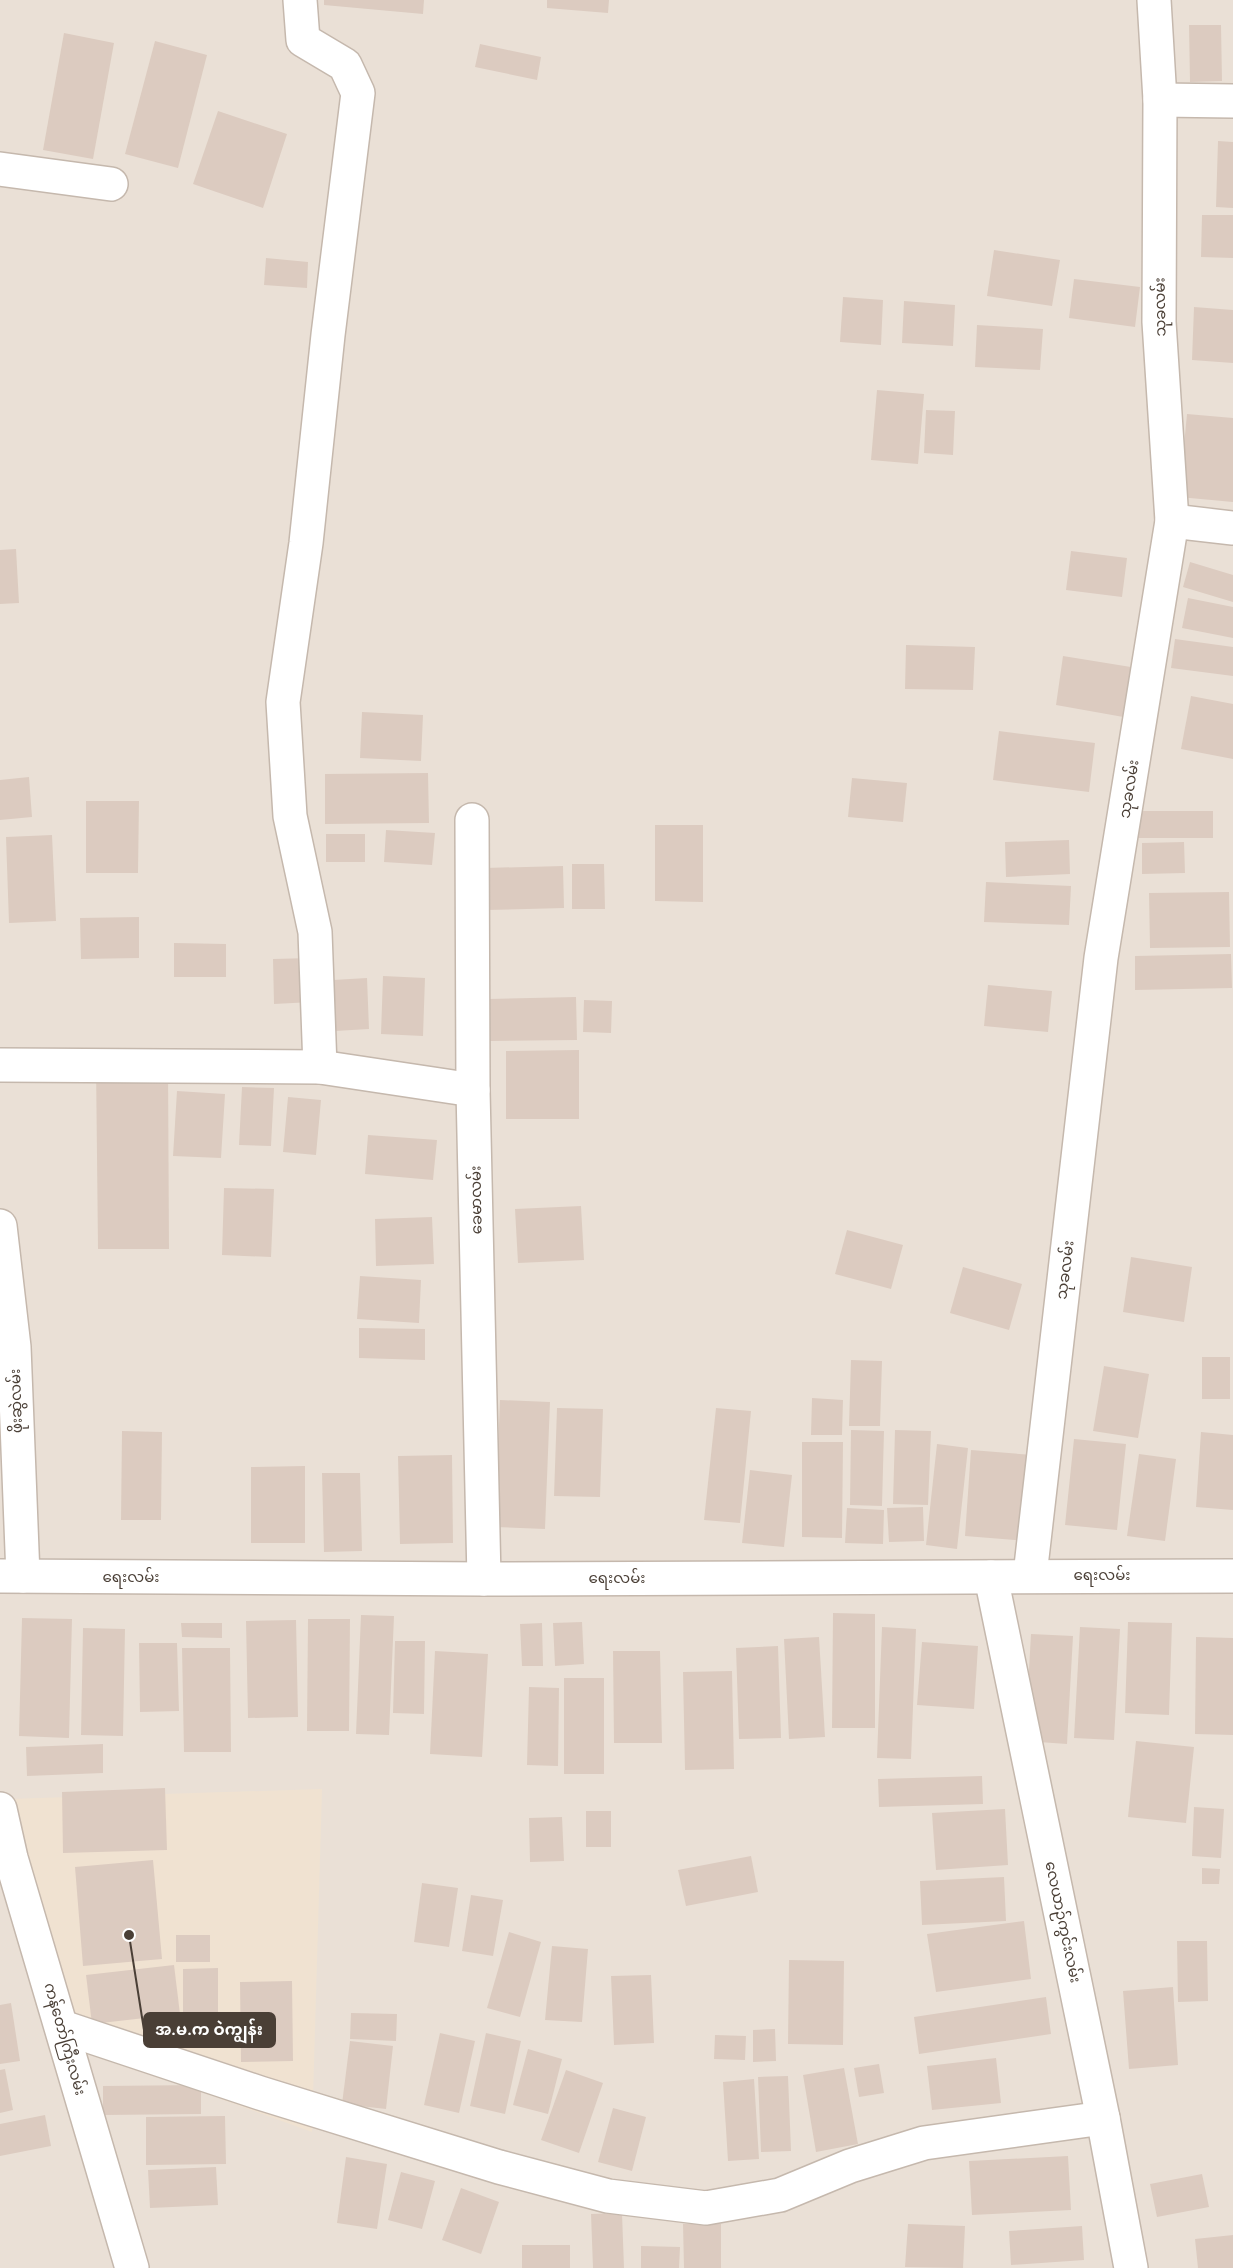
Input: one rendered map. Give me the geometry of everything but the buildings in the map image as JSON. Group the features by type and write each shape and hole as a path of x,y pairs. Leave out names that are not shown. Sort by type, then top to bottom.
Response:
{"street":[{"path":"300,0 303,40 345,65 358,93 328,335 306,543 284,702 290,816 315,932 320,1067"},
{"name":"သုခလမ်း","path":"1030,1575 1101,958 1172,521 1159,322 1160,100 1154,0"},
{"path":"1160,100 1233,101"},
{"path":"0,169 111,184"},
{"path":"1172,521 1233,528"},
{"name":"ခေမာလမ်း","path":"472,820 473,1090 484,1579"},
{"path":"0,1065 320,1067 473,1090"},
{"name":"ဖိုးဆွဲလမ်း","path":"0,1226 14,1347 12,1576"},
{"name":"ရေးလမ်း","path":"12,1576 484,1579 1030,1575 1233,1576"},
{"name":"လေယာဉ်ကွင်းလမ်း","path":"991,1577 1103,2118 1131,2268"},
{"name":"ကန်တော်ကြီးလမ်း","path":"0,1809 11,1858 132,2268"},
{"path":"62,2027 260,2093 499,2167 608,2196 706,2208 780,2195 850,2166 924,2143 1103,2118"}],"shaded area":[{"path":"0,0 1233,0 1233,2268 0,2268"},
{"path":"322,1789 312,2132 85,2050 9,1799"}],"place":[{"name":"အ.မ.က ဝဲကျွန်း","path":"129,1935"}]}
